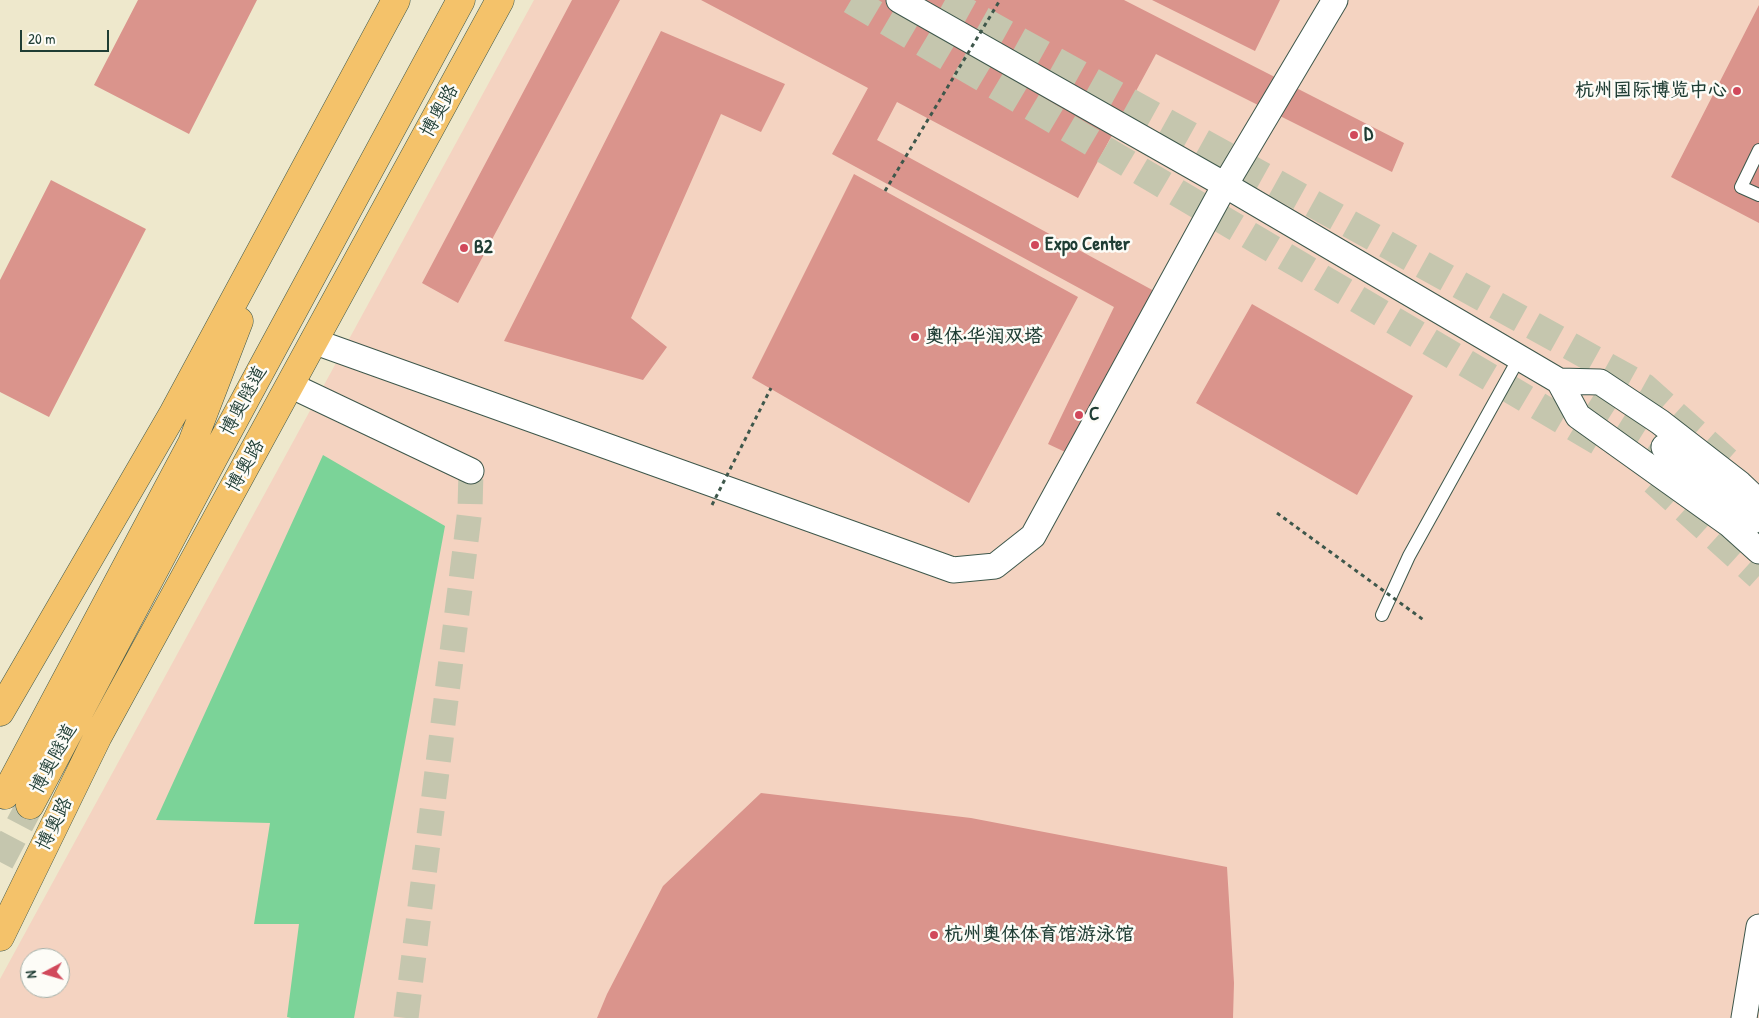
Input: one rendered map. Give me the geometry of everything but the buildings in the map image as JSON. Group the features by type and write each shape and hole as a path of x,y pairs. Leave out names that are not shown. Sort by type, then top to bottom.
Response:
{"main road":[{"path":"0,712 174,412 396,0"},
{"name":"博奥隧道","path":"30,805 213,459 461,0"},
{"name":"博奥路","path":"0,937 98,736 500,0"},
{"name":"博奥隧道","path":"5,795 192,444 285,203"}],"street":[{"path":"899,0 1226,185 1558,381 1600,382 1660,422 1740,484 1759,502"},
{"path":"314,341 954,570 995,566 1033,536 1226,185 1335,0"},
{"path":"1558,381 1578,416 1730,524 1759,551"},
{"path":"290,385 471,471"},
{"path":"1664,447 1759,528"},
{"path":"1744,1018 1759,927"}],"lane":[{"path":"1759,150 1741,186 1759,195"},
{"path":"1382,615 1410,556 1519,358"}],"path":[{"path":"885,191 1000,0"},
{"path":"712,505 771,388"},
{"path":"1277,513 1425,621"}],"shaded area":[{"path":"534,0 1759,0 1759,1018 0,1018 0,979"}],"green space":[{"path":"323,455 445,526 354,1018 291,1018 287,1017 299,924 254,924 270,823 156,820"}],"tunnel":[{"path":"851,0 1601,443"},
{"path":"945,0 1644,387 1728,462"},
{"path":"1559,381 1664,447"},
{"path":"406,1018 470,509 471,471"},
{"path":"1654,481 1759,576"},
{"path":"0,862 30,805"}],"place":[{"name":"杭州国际博览中心","path":"1737,91"},
{"name":"D","path":"1354,135"},
{"name":"Expo Center","path":"1035,245"},
{"name":"B2","path":"464,248"},
{"name":"奥体·华润双塔","path":"915,337"},
{"name":"C","path":"1079,415"},
{"name":"杭州奥体体育馆游泳馆","path":"934,935"}]}
